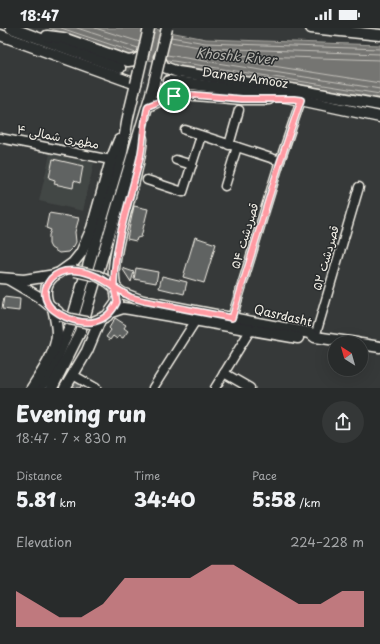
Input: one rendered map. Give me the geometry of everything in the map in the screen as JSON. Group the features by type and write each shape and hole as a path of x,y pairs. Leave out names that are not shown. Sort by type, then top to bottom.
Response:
{"main road":[{"path":"11,28 120,63 135,60 142,56"},
{"path":"24,28 47,36 63,38 120,63"},
{"path":"41,388 52,369 70,328 122,152 128,117 149,28"},
{"path":"52,388 80,332 144,120 167,28"},
{"path":"311,28 380,35"},
{"path":"0,35 136,84"},
{"name":"Danesh Amooz","path":"160,57 164,67 172,77 277,95 297,96"},
{"path":"148,106 161,100 183,94 242,99 297,96 380,105"},
{"path":"297,96 380,117"},
{"path":"32,388 53,351 57,335 54,309 46,298 46,289 49,280 73,263 81,253 92,228 111,160 128,117"},
{"path":"4,278 25,288 54,309 77,321 95,321 111,312 117,302 111,284 116,252 141,156 144,120"},
{"path":"4,278 24,280 75,271 98,276 111,284"},
{"name":"Qasrdasht","path":"111,284 130,297 144,301 310,333 315,337 309,340 130,309 117,309 111,312"},
{"path":"65,388 87,351 95,321"},
{"path":"315,337 328,339"},
{"path":"368,345 380,346"}],"street":[{"name":"۵۴ قصردشت","path":"232,318 280,162 297,96"},
{"path":"225,186 239,110"},
{"path":"185,130 280,162"},
{"path":"146,180 183,192 201,136"},
{"name":"۴ مطهری شمالی","path":"0,138 111,160"},
{"path":"176,160 192,165"},
{"name":"۵۲ قصردشت","path":"315,337 359,187"},
{"path":"153,388 196,320"},
{"path":"215,388 251,329"},
{"path":"224,373 250,388"},
{"path":"73,374 96,388"}],"shaded area":[{"path":"50,154 94,163 83,211 39,201"}],"water":[{"name":"Khoshk River","path":"49,28 149,28 206,39 380,45 380,98 157,62 124,54"}],"building":[{"path":"53,159 83,166 80,183 74,181 73,188 54,184 55,180 49,178"},
{"path":"134,206 148,209 141,237 137,238 136,241 127,239"},
{"path":"49,213 79,218 75,232 76,242 68,252 59,253 51,248 49,244 49,235 51,230 46,228"},
{"path":"195,237 216,244 204,283 183,277"},
{"path":"122,268 134,272 131,282"},
{"path":"136,268 158,272 156,283 134,279"},
{"path":"162,276 187,282 184,294 159,288"},
{"path":"4,297 20,299 19,311 2,309"},
{"path":"115,318 126,325 124,328 128,331 123,338 119,336 117,339 113,336 110,340 106,337 111,330 109,328"},
{"path":"76,380 82,384 80,388 70,388"}],"tunnel":[{"path":"121,65 170,77"}],"route":[{"path":"174,96 148,106 144,120 141,156 119,236 114,269 114,287 98,276 84,272 64,271 55,275 47,284 46,298 48,304 60,315 84,323 91,323 100,320 111,312 117,302 117,295 114,287 130,297 144,301 232,318 280,162 301,100 242,99 183,94 174,96"}]}
